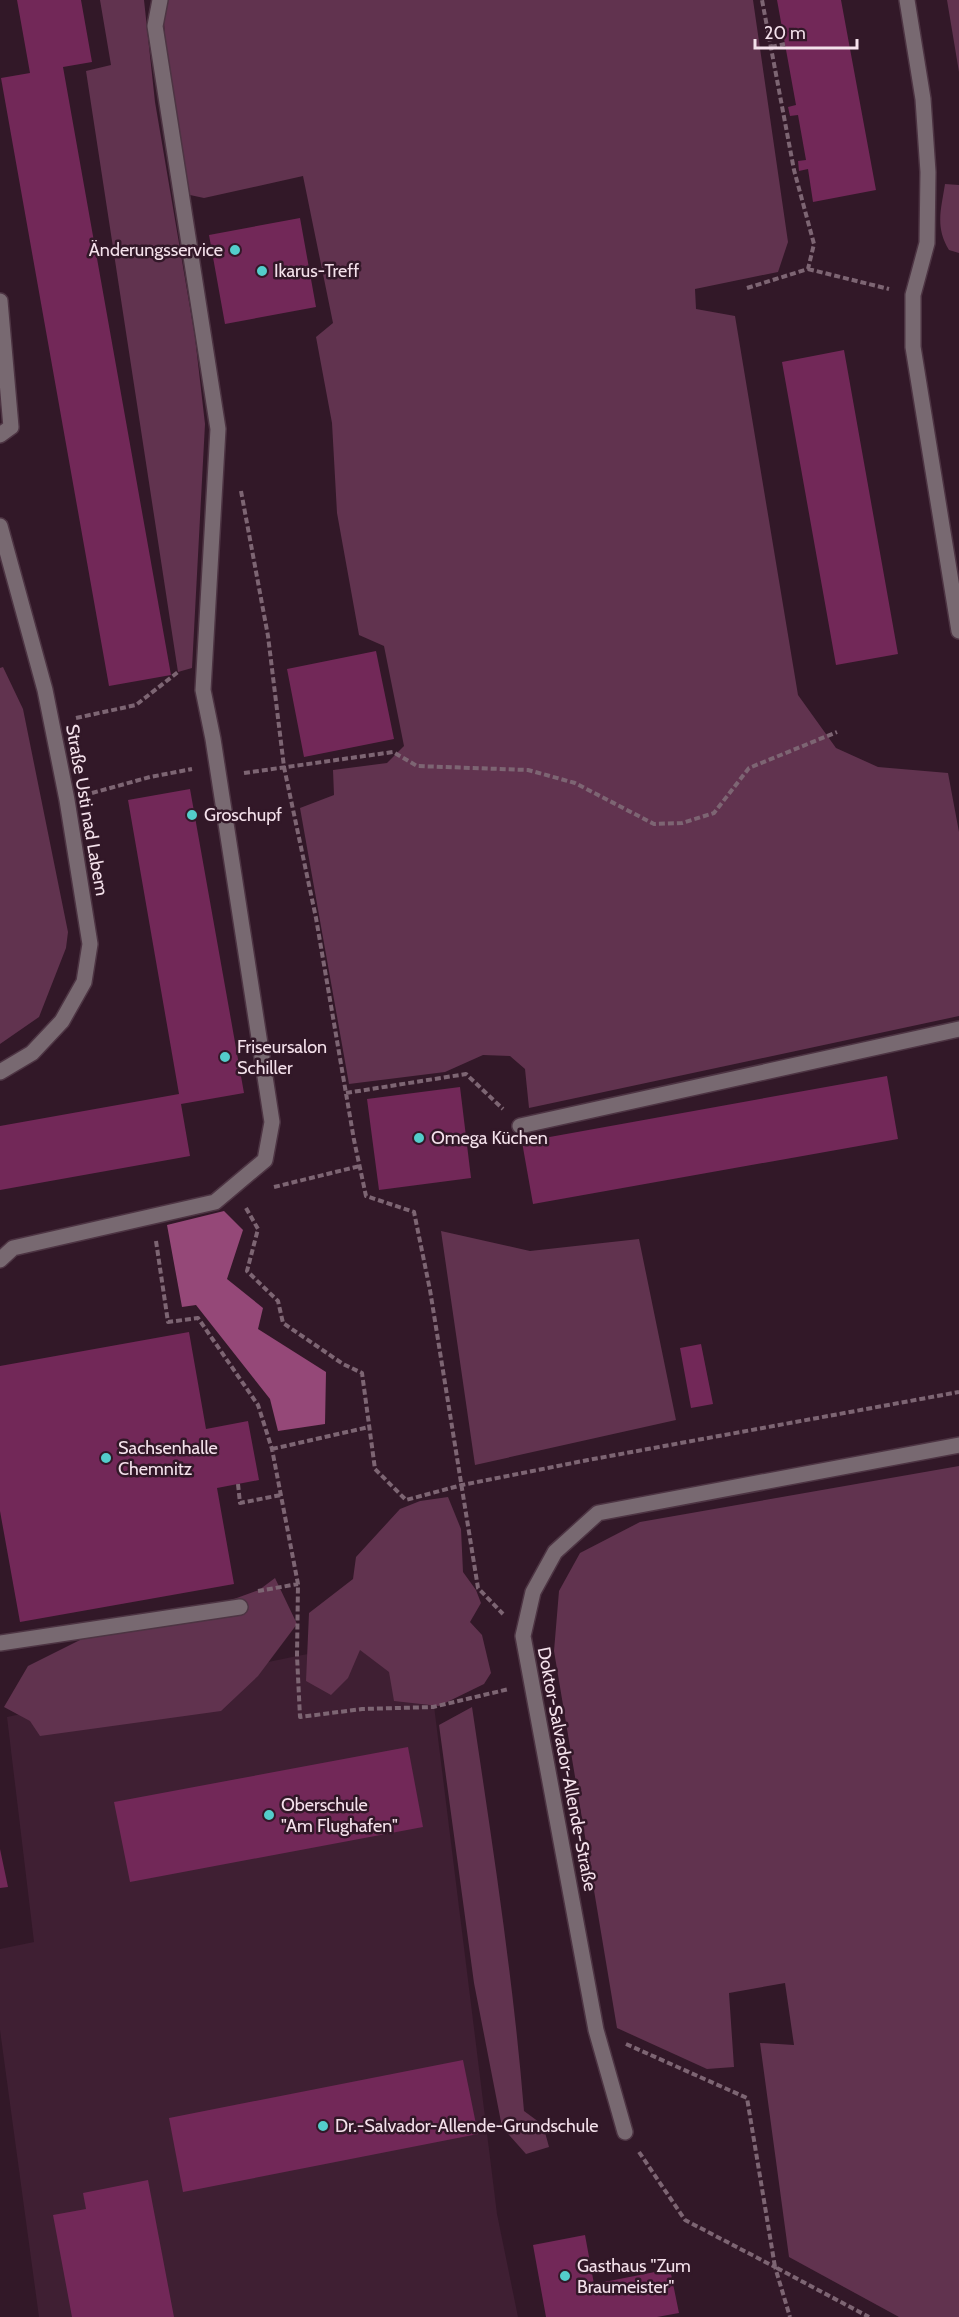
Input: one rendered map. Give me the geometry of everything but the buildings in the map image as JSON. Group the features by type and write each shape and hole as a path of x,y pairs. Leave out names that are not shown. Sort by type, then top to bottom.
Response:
{"street":[{"path":"0,1260 13,1248 215,1202 265,1160 272,1122 203,690 218,429 156,26 160,0"},
{"path":"907,0 923,99 928,172 927,243 913,295 912,347 959,631"},
{"path":"0,301 11,427 0,435"},
{"name":"Straße Usti nad Labem","path":"0,525 45,690 67,800 90,944 84,982 62,1020 32,1053 0,1072"},
{"path":"520,1126 959,1029"},
{"name":"Doktor-Salvador-Allende-Straße","path":"625,2132 596,2030 531,1683 523,1636 533,1592 555,1552 598,1514 959,1445"},
{"path":"0,1644 240,1607"}],"path":[{"path":"762,0 783,113 814,244 808,268"},
{"path":"771,47 785,44"},
{"path":"783,113 789,111"},
{"path":"747,288 808,268 913,295"},
{"path":"238,483 242,493 268,636 284,766 316,918 366,1196 414,1212 430,1290 478,1588 523,1636"},
{"path":"51,723 136,705 178,672 203,690"},
{"path":"67,800 150,777 284,766 393,752 417,766 528,770 575,783 654,824 682,823 714,813 749,768 837,732"},
{"path":"346,1093 466,1074 520,1126"},
{"path":"327,1174 360,1166"},
{"path":"244,1204 258,1229 247,1270 278,1301 283,1323 343,1364 362,1373 375,1469 406,1500 462,1485 588,1460 959,1392"},
{"path":"152,1216 168,1322 198,1318 258,1405 273,1449 298,1584 297,1656 300,1717 362,1709 433,1707 531,1683"},
{"path":"273,1449 369,1427"},
{"path":"238,1484 240,1503 281,1495"},
{"path":"240,1607 259,1590 298,1584"},
{"path":"596,2030 747,2098 775,2267 790,2317"},
{"path":"625,2132 685,2220 869,2317"}],"shaded area":[{"path":"100,0 144,0 155,102 195,337 205,424 192,668 178,672 86,71 111,65"},
{"path":"167,0 753,0 788,242 778,272 695,289 696,309 735,316 798,695 836,748 878,767 948,773 959,832 959,1016 529,1108 525,1069 510,1056 483,1055 445,1072 349,1084 300,808 334,795 333,770 387,763 404,746 384,646 359,635 337,513 332,423 316,337 333,323 303,176 204,198 190,195 167,58 164,24"},
{"path":"947,0 959,0 959,72"},
{"path":"945,184 959,185 959,253 949,250 942,234 940,218"},
{"path":"3,667 23,709 68,932 66,948 39,1017 0,1044 0,668"},
{"path":"224,1211 243,1230 227,1279 263,1308 258,1329 326,1372 325,1424 278,1431 270,1399 196,1305 182,1307 167,1225"},
{"path":"441,1231 530,1251 639,1239 676,1420 475,1465"},
{"path":"959,1466 959,2317 899,2317 789,2257 760,2043 794,2045 785,1983 729,1993 734,2067 707,2069 617,2028 554,1651 559,1591 580,1553 640,1522"},
{"path":"448,1497 461,1529 463,1572 476,1590 481,1603 470,1622 482,1635 491,1673 484,1684 439,1706 394,1701 389,1672 360,1650 348,1678 331,1695 306,1681 309,1613 353,1579 356,1557 400,1509 420,1501"},
{"path":"275,1578 297,1624 258,1676 221,1711 40,1736 30,1721 4,1707 28,1666 88,1636 234,1599 259,1590"},
{"path":"425,1633 497,2214 518,2317 39,2317 0,2030 0,1949 34,1942 7,1717 297,1656"},
{"path":"472,1707 508,1959 524,2111 543,2125 549,2147 526,2154 502,2127 474,1983 439,1725"}],"place":[{"name":"Änderungsservice","path":"235,250"},
{"name":"Ikarus-Treff","path":"262,271"},
{"name":"Groschupf","path":"192,815"},
{"name":"Friseursalon Schiller","path":"225,1057"},
{"name":"Omega Küchen","path":"419,1138"},
{"name":"Sachsenhalle Chemnitz","path":"106,1458"},
{"name":"Oberschule \"Am Flughafen\"","path":"269,1815"},
{"name":"Dr.-Salvador-Allende-Grundschule","path":"323,2126"},
{"name":"Gasthaus \"Zum Braumeister\"","path":"565,2276"}]}
